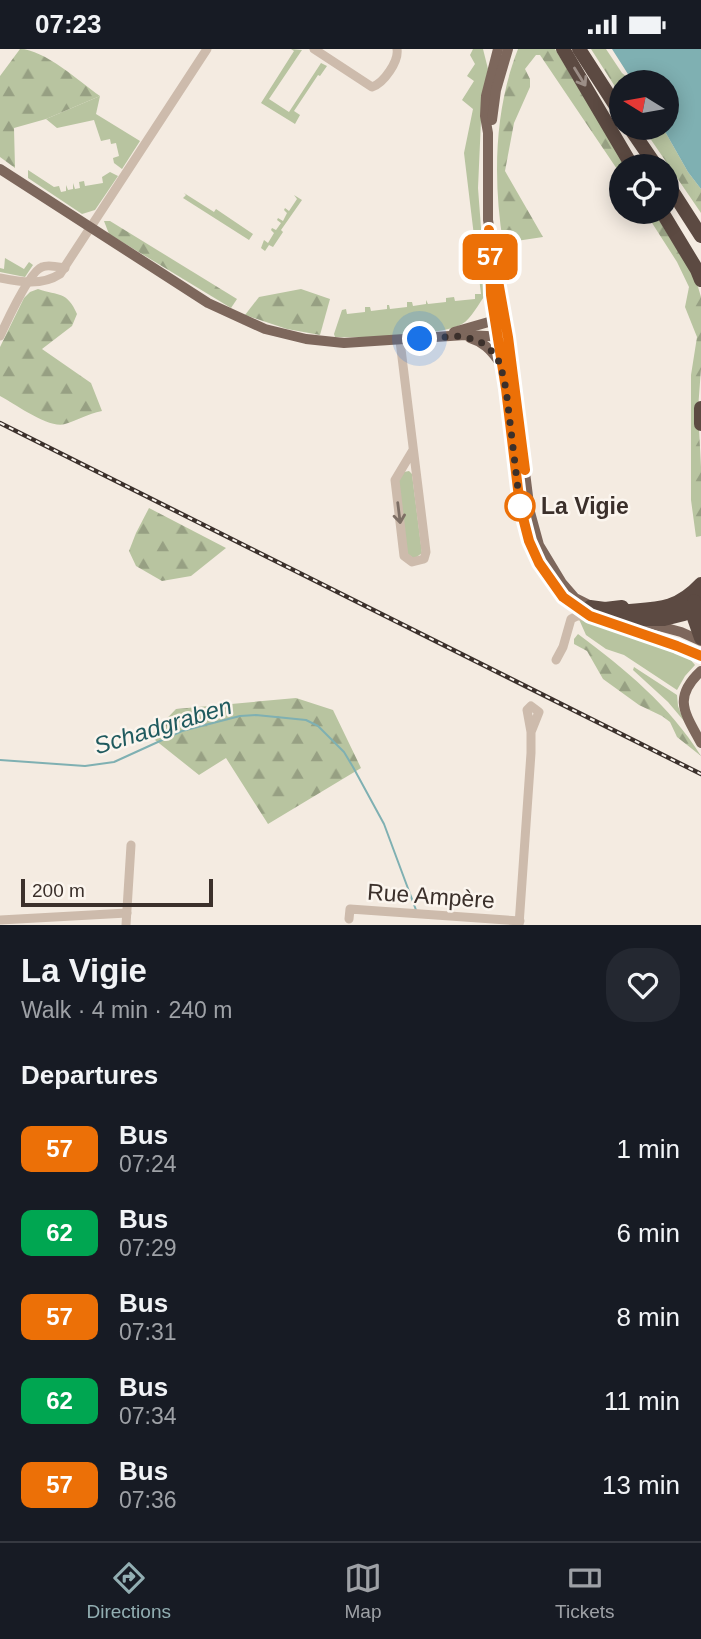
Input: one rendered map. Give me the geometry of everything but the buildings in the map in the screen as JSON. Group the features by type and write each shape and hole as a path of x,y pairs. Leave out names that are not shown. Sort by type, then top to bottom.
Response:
{"highway":[{"path":"563,49 625,154"},
{"path":"579,49 609,95"},
{"path":"598,106 632,154"},
{"path":"679,202 701,236"},
{"path":"679,223 701,257"},
{"path":"670,224 701,280"},
{"path":"701,408 701,424"},
{"path":"590,611 669,602 688,590 701,576"},
{"path":"613,619 673,606 690,596 701,584"},
{"path":"613,619 664,619 684,614 698,597"},
{"path":"698,597 694,618 701,639"}],"main road":[{"path":"502,50 486,96 485,116 488,133 489,230 499,319 496,337 504,357 530,512 539,545 562,583 590,611"},
{"path":"0,169 208,303 254,325 294,337 327,342 400,341 457,336 508,337"},
{"path":"499,319 508,337 504,357 506,389 520,506 529,541 539,563 563,597 590,611 701,656"},
{"path":"440,337 499,319"},
{"path":"457,336 478,340 504,357"},
{"path":"631,619 701,639"},
{"path":"701,671 684,694 685,712 701,743"}],"street":[{"path":"0,278 29,282 55,278 65,268 207,49"},
{"path":"314,49 372,87 379,85 397,59 397,49"},
{"path":"0,336 29,282 42,267 65,268"},
{"path":"400,341 426,552 424,559 412,562 404,556 395,480 413,450"},
{"path":"556,660 571,619 590,611"},
{"path":"520,923 531,733"},
{"path":"126,925 131,845"},
{"name":"Rue Ampère","path":"349,919 349,909 520,923"},
{"path":"0,920 127,913"}],"green space":[{"path":"20,49 30,50 51,60 100,96 46,119 14,128 15,168 0,157 0,76"},
{"path":"291,49 302,50 269,99 289,112 321,63 327,66 294,111 300,115 295,124 261,103 294,51"},
{"path":"473,49 483,49 488,69 482,98 478,188 486,294 469,318 452,328 400,335 335,337 342,310 346,309 347,314 365,312 365,307 370,307 371,311 387,309 389,305 390,309 407,307 407,302 412,302 413,306 426,304 426,300 428,304 446,302 446,298 454,297 455,301 475,299 475,294 481,294 464,153 473,109 462,100 474,81 467,76 475,64 470,55"},
{"path":"518,49 555,49 619,154 609,154 609,157 540,55 536,55 525,69 530,79 530,87 514,123 505,171 543,237 503,243 498,194 498,145 510,72"},
{"path":"591,49 606,49 620,70 609,70 609,77"},
{"path":"100,96 96,114 140,141 122,169 114,163 113,158 119,156 116,143 111,144 110,139 101,141 94,120 57,128 46,119"},
{"path":"651,140 670,140 678,154 661,154"},
{"path":"679,156 701,189 701,213 679,181"},
{"path":"28,170 54,187 59,186 61,192 66,191 66,185 68,190 73,189 73,183 75,189 80,188 79,182 84,181 85,186 103,183 102,177 110,172 118,176 95,210 82,214 28,178"},
{"path":"184,193 214,212 216,209 253,234 249,240 183,198 186,195"},
{"path":"294,195 302,200 281,230 283,232 273,247 269,245 265,251 261,248 264,240 268,243 274,233 272,228 276,230 281,223 278,218 283,221 287,213 285,208 289,211 297,199"},
{"path":"104,221 110,221 237,299 231,308 109,234"},
{"path":"653,224 661,224 696,280 701,297 698,409 701,536 696,537 691,500 691,375 697,337 685,307 689,287"},
{"path":"5,258 24,269 29,262 33,265 25,277 0,272 0,268 4,269"},
{"path":"38,289 66,298 77,314 72,326 42,349 91,383 102,411 58,425 23,410 0,396 0,347 24,298"},
{"path":"301,289 330,299 320,335 287,329 245,315 259,297"},
{"path":"409,471 412,474 422,553 414,559 407,553 398,481 404,472"},
{"path":"149,508 226,548 191,576 162,581 136,566 129,551"},
{"path":"578,617 689,658 695,665 677,690 624,655 606,649 586,635"},
{"path":"578,634 646,689 675,720 701,756 677,737 670,722 639,705 603,679 587,651 574,644"},
{"path":"634,667 677,695 684,721 668,702 633,670"},
{"path":"296,698 333,710 361,768 268,824 226,758 199,775 150,736 176,709"}],"water":[{"path":"612,49 701,49 701,189 670,140 679,140 679,70 625,70"}],"waterway":[{"name":"Schadgraben","path":"0,760 85,766 114,762 182,731 240,716 306,720 318,726 344,752 353,767 384,824 416,910"}],"railway":[{"path":"0,423 701,774"}],"bus line":[{"name":"57","path":"525,470 508,337 489,230 491,295 520,506 529,541 539,563 563,597 590,616 701,656"}],"place":[{"name":"La Vigie","path":"520,506"}],"route":[{"path":"420,339 457,336 478,340 490,349 500,363 506,389 520,506"}]}
